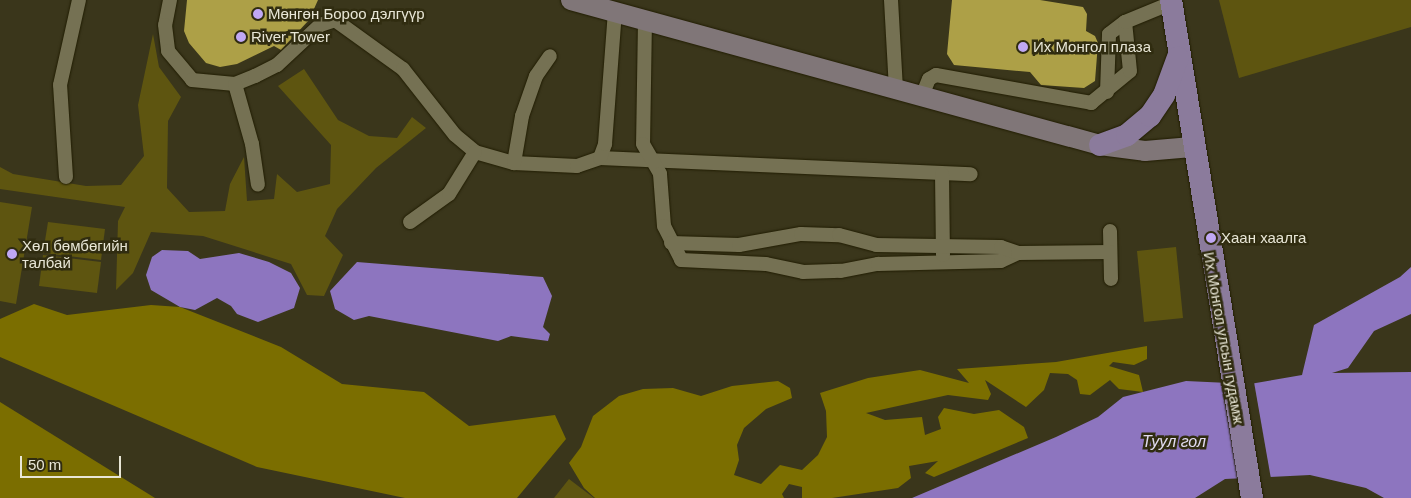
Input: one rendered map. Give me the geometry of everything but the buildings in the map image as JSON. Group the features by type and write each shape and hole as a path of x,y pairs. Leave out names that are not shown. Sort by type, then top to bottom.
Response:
{"main road":[{"name":"Их Монгол улсын гудамж","path":"1171,2 1192,147 1252,498"},
{"path":"1100,146 1127,135 1150,116 1164,95 1180,54"}],"street":[{"path":"66,177 60,85 79,0"},
{"path":"170,0 165,38 174,62 192,80 235,84 277,65 320,25 335,20 403,69 455,135 475,152 514,163 577,166 600,158 971,174"},
{"path":"570,0 1100,146 1146,151 1192,147"},
{"path":"891,0 896,89"},
{"path":"1107,92 1109,34 1125,22 1171,2"},
{"path":"600,158 605,144 615,12"},
{"path":"645,20 643,144 660,174 664,226 674,253 686,262 766,264 803,272 841,271 878,264 1001,261 1018,253"},
{"path":"922,96 929,79 936,75 1084,104 1107,92 1131,69 1125,22"},
{"path":"514,163 533,84 550,56"},
{"path":"235,84 252,144 258,185"},
{"path":"410,222 449,194 475,152"},
{"path":"942,174 943,263"},
{"path":"1110,231 1111,278"},
{"path":"671,243 738,245 801,234 839,235 876,245 1001,247 1018,253 1110,252"}],"shaded area":[{"path":"1219,0 1411,0 1411,27 1239,78"},
{"path":"153,34 159,67 181,97 168,121 167,188 189,212 225,211 230,184 244,157 247,201 274,199 277,174 297,192 330,184 331,145 278,86 304,69 338,120 369,136 397,138 412,117 426,128 376,168 337,209 325,236 343,255 324,296 307,295 291,264 203,236 151,232 133,273 116,290 118,221 125,207 0,189 0,167 13,174 86,186 121,185 144,156 138,105"},
{"name":"Хөл бөмбөгийн талбай","path":"0,202 32,207 16,304 0,301"},
{"path":"48,222 105,229 101,260 43,253"},
{"path":"1176,247 1183,318 1144,322 1137,251"},
{"path":"43,255 101,262 97,293 39,286"},
{"path":"34,304 67,315 151,305 180,307 281,347 342,384 424,392 469,426 555,415 566,439 517,498 405,498 257,467 0,357 0,319"},
{"path":"1147,346 1147,359 1134,365 1113,362 1109,366 1139,375 1143,392 1119,389 1110,380 1090,395 1080,394 1077,380 1068,374 1050,373 1044,390 1026,407 985,380 991,394 988,400 948,395 866,413 885,420 922,417 925,435 941,429 938,417 944,408 974,414 999,410 1024,427 1028,438 934,477 925,473 938,461 909,466 911,478 898,488 832,498 802,498 802,487 789,484 782,494 784,498 595,498 584,488 569,463 581,447 593,416 619,396 643,389 673,388 701,396 732,386 778,381 790,388 792,398 766,409 744,428 737,445 739,460 734,475 761,484 780,465 802,470 818,455 827,437 826,411 820,393 868,378 920,370 969,383 957,369 1056,362"},
{"path":"0,402 155,498 0,498"},
{"path":"569,479 594,498 554,498"}],"water":[{"path":"162,250 188,251 200,259 239,253 269,262 291,273 300,288 294,308 258,322 237,314 231,306 217,298 195,310 180,307 151,290 146,275 152,257"},
{"path":"357,262 543,277 552,296 543,327 550,334 548,341 511,336 498,341 369,316 354,320 335,309 330,291"},
{"name":"Туул гол","path":"1411,267 1411,314 1374,331 1348,368 1332,373 1411,372 1411,498 1384,498 1366,488 1310,475 1225,479 1195,498 912,498 1056,437 1098,417 1123,397 1186,381 1250,384 1302,375 1314,325 1400,277"}],"pier":[{"path":"1221,381 1254,382 1271,479 1239,481"}],"place":[{"name":"Мөнгөн Бороо дэлгүүр","path":"258,14"},
{"name":"River Tower","path":"241,37"},
{"name":"Их Монгол плаза","path":"1023,47"},
{"name":"Хаан хаалга","path":"1211,238"},
{"name":"Хөл бөмбөгийн талбай","path":"12,254"}]}
